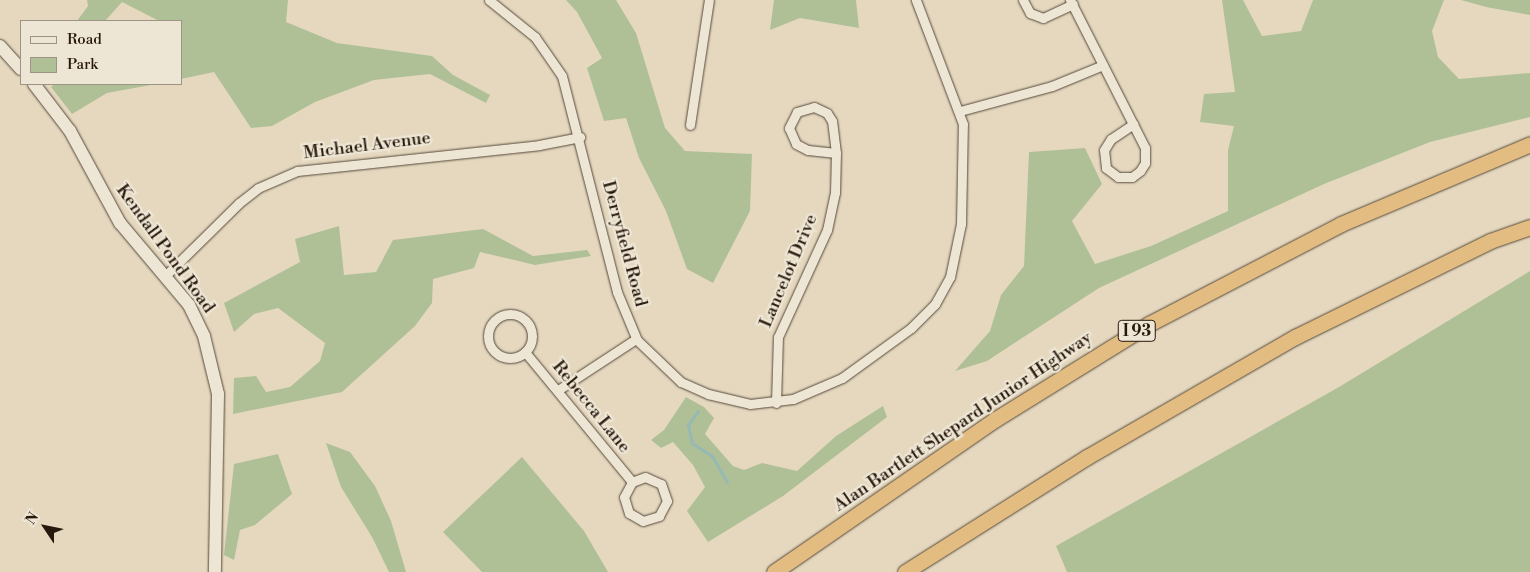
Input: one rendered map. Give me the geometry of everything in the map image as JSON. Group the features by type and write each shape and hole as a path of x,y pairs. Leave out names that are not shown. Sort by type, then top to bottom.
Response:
{"highway":[{"name":"Alan Bartlett Shepard Junior Highway","path":"774,572 1004,414 1149,324 1325,232 1530,144"},
{"path":"905,572 1087,457 1295,337 1490,241 1530,227"}],"street":[{"name":"Derryfield Road","path":"489,0 524,26 554,63 580,137 617,292 636,339 666,370 695,389 737,402 776,402 808,394 842,378 897,340 935,304 950,277 959,244 964,153 960,111 916,0"},
{"path":"690,126 709,0"},
{"path":"1023,0 1030,13 1043,18 1071,2 1103,66 1133,124 1145,148 1145,163 1136,174 1118,177 1106,168 1104,150 1111,139 1133,124"},
{"path":"0,46 20,69"},
{"path":"960,111 1052,86 1103,66"},
{"name":"Kendall Pond Road","path":"35,85 70,131 120,223 165,276 198,320 216,376 219,414 215,572"},
{"name":"Lancelot Drive","path":"776,402 778,337 827,230 835,193 836,153 833,125 827,113 810,107 797,112 789,128 796,144 808,150 836,153"},
{"name":"Michael Avenue","path":"165,276 239,203 258,188 297,170 538,145 580,137"},
{"path":"513,314 528,323 532,341 524,352 509,357 494,350 489,334 496,319 513,314"},
{"path":"558,390 636,339"},
{"name":"Rebecca Lane","path":"524,352 558,390 632,482"},
{"path":"644,477 661,484 667,500 659,516 643,521 628,513 624,497 632,482 644,477"}],"green space":[{"path":"87,0 288,0 286,22 337,43 432,56 453,75 490,95 486,103 430,74 374,80 315,102 272,126 251,128 214,72 182,79 182,20 157,20 122,2 106,20 78,20 88,6"},
{"path":"566,0 616,0 636,33 665,128 685,151 752,154 750,211 713,283 687,269 666,211 639,158 626,118 604,121 587,68 602,58 577,12"},
{"path":"774,0 856,0 859,28 800,18 770,30"},
{"path":"1222,0 1243,0 1262,36 1301,31 1313,0 1444,0 1432,31 1438,57 1459,79 1530,73 1530,117 1430,142 1324,184 1099,288 987,361 955,371 990,331 1001,295 1024,266 1029,152 1085,148 1102,184 1072,221 1095,264 1151,246 1228,211 1228,150 1234,126 1200,122 1204,94 1235,92"},
{"path":"1461,0 1530,0 1530,15 1486,7"},
{"path":"53,85 151,85 107,93 72,114 51,87"},
{"path":"339,226 344,275 376,272 393,240 483,229 533,256 587,250 591,256 535,265 480,252 474,268 433,279 432,303 415,326 342,392 233,414 234,378 256,376 266,392 290,387 320,361 325,343 278,308 254,314 234,332 224,303 300,262 295,239"},
{"path":"1530,271 1530,572 1067,572 1056,546 1339,387"},
{"path":"686,397 704,407 714,418 705,434 733,466 744,470 762,463 797,471 836,436 883,406 887,417 783,496 708,542 687,511 705,487 693,465 673,442 661,448 651,440 664,430"},
{"path":"326,443 350,452 375,486 391,521 406,572 389,572 372,537 341,487"},
{"path":"278,454 292,494 255,525 240,530 234,560 224,555 234,464"},
{"path":"522,457 584,531 608,572 482,572 443,532"}],"waterway":[{"path":"698,411 688,425 692,443 712,456 727,482"}]}
